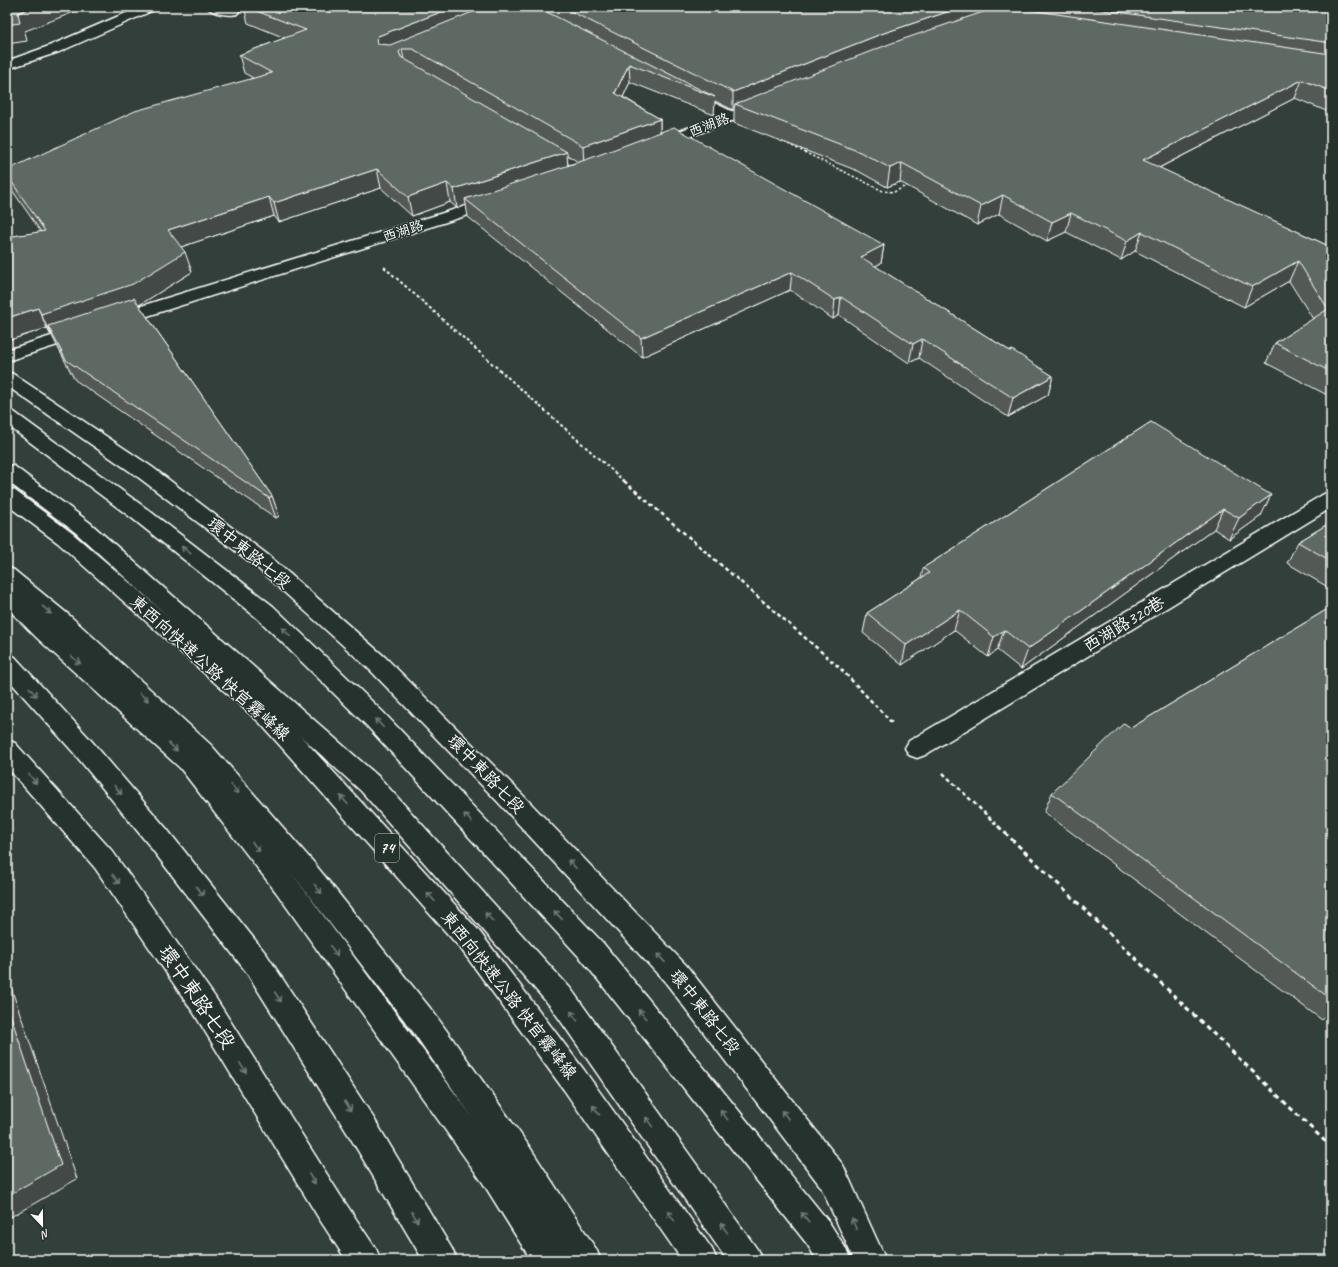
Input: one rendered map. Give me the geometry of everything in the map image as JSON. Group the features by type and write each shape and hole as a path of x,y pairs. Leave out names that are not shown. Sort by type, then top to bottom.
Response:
{"main road":[{"path":"7,65 54,49 150,7"},
{"path":"213,7 216,9 233,11"},
{"path":"676,88 732,117"},
{"name":"西湖路","path":"643,150 732,117 775,99"},
{"name":"西湖路","path":"7,356 194,294 360,245 511,197"},
{"name":"環中東路七段","path":"7,378 145,472 261,560 377,663 506,794 676,974 832,1176 870,1260"},
{"path":"7,416 140,514 265,612 375,719 443,790 592,952 818,1233 835,1260"},
{"path":"7,471 82,527 370,784 561,998 746,1260"},
{"name":"東西向快速公路 快官霧峰線","path":"7,495 65,538 268,716 470,940 574,1080 701,1260"},
{"name":"西湖路320巷","path":"917,748 1331,499"},
{"path":"7,575 61,621 203,752 305,871 424,1023 518,1157 585,1260"},
{"path":"7,595 45,632 188,761 285,884 490,1166 549,1260"},
{"path":"7,663 81,746 157,836 256,964 362,1128 441,1260"},
{"name":"環中東路七段","path":"7,750 104,860 205,1006 329,1206 365,1260"}],"path":[{"path":"732,117 883,191 894,192 914,182"},
{"path":"360,245 570,434 840,668 917,748 1331,1147"}],"building":[{"path":"7,7 33,7 18,13 20,23 7,25"},
{"path":"246,7 454,7 378,36 376,40 377,44 390,45 485,7 537,7 715,97 629,64 615,93 660,119 583,146 413,49 402,49 399,52 401,57 567,152 454,189 447,183 408,197 377,169 274,203 269,197 168,230 185,252 133,284 41,314 38,308 7,318 7,237 45,231 7,175 7,170 135,111 272,73 239,55 306,30"},
{"path":"562,7 962,7 881,34 733,92"},
{"path":"1083,7 1331,7 1331,43"},
{"path":"1016,8 1331,54 1331,91 1302,80 1143,160 1331,247 1331,372 1275,343 1328,309 1298,261 1252,287 1142,232 1127,241 1071,213 1052,222 1003,195 981,206 902,163 890,168 860,152 735,104 892,43 983,12"},
{"path":"674,127 884,245 861,257 1010,351 1012,350 1053,376 1013,398 922,339 913,344 841,297 835,300 792,272 641,338 465,199 588,159"},
{"path":"134,298 272,496 269,498 66,360 48,326"},
{"path":"1151,422 1271,495 1239,518 1223,509 1028,649 1004,630 994,637 960,610 906,645 867,613 929,573 923,568"},
{"path":"1331,522 1331,561 1298,542"},
{"path":"1331,607 1331,999 1052,793 1124,723 1131,728"},
{"path":"7,1005 61,1165 7,1196"}]}
